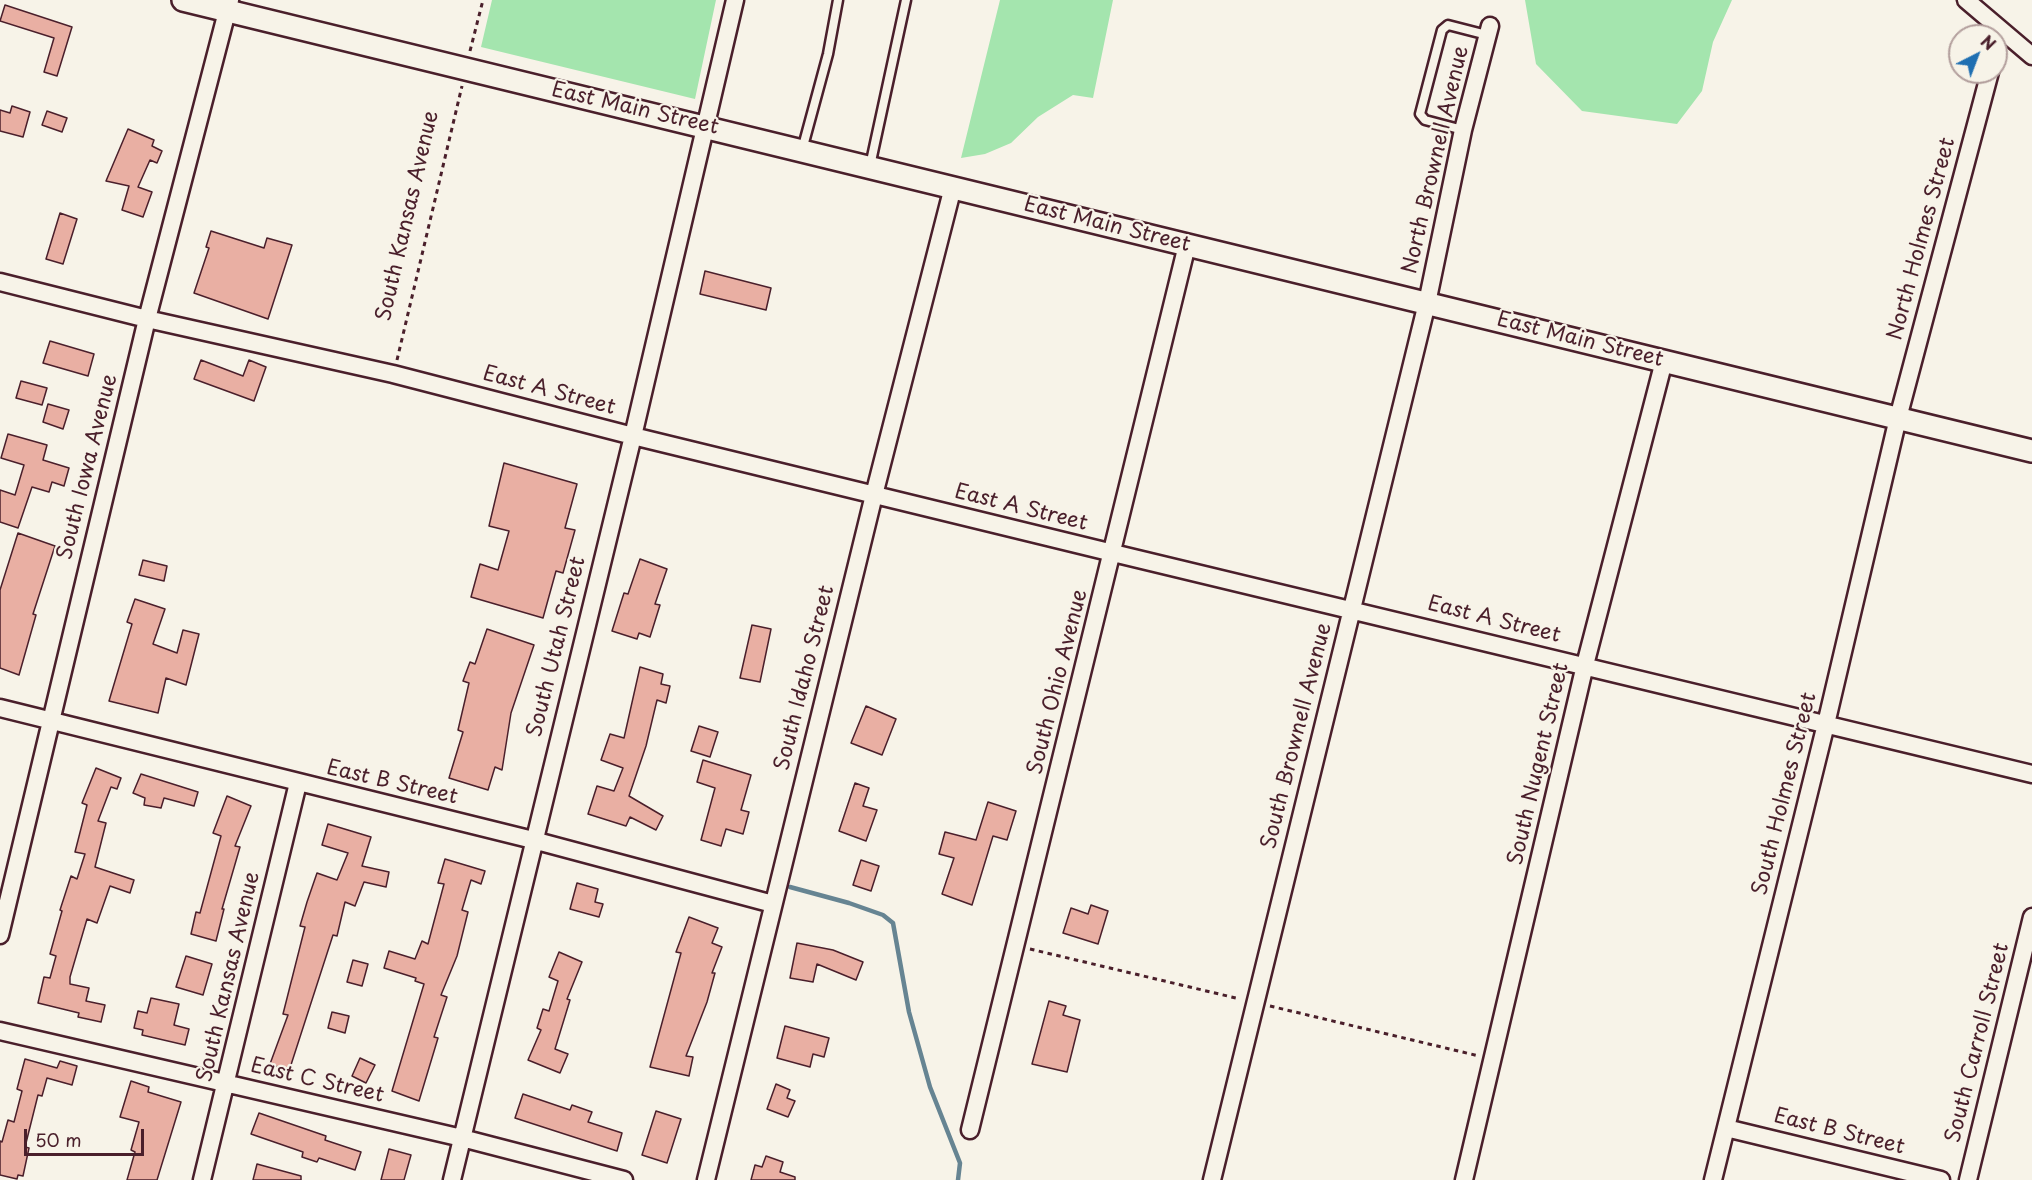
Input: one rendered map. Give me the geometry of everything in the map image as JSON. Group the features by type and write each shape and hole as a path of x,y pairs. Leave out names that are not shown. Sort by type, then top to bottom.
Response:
{"street":[{"name":"East Main Street","path":"183,0 229,5 466,69 704,125 2032,451"},
{"name":"South Utah Street","path":"452,1180 633,436 735,0"},
{"path":"1966,0 1994,24"},
{"name":"South Iowa Avenue","path":"0,935 147,319 229,5"},
{"name":"North Brownell Avenue","path":"1427,303 1463,130 1488,31"},
{"path":"2008,36 2032,57"},
{"name":"North Holmes Street","path":"1898,418 1987,84"},
{"name":"South Idaho Street","path":"706,1180 874,495 953,187"},
{"name":"South Ohio Avenue","path":"970,1130 1187,245"},
{"name":"East A Street","path":"0,282 147,319 393,374 633,436 1113,554 1586,665 2032,774"},
{"name":"South Brownell Avenue","path":"1212,1180 1427,303"},
{"name":"South Nugent Street","path":"1464,1180 1586,665 1664,361"},
{"name":"South Holmes Street","path":"1713,1180 1826,724 1898,418"},
{"name":"East B Street","path":"0,708 533,840 773,904"},
{"name":"South Kansas Avenue","path":"202,1180 298,783"},
{"name":"South Carroll Street","path":"1968,1180 2032,917"},
{"name":"East C Street","path":"0,1031 462,1138 624,1180"},
{"name":"East B Street","path":"1725,1128 1941,1180"}],"lane":[{"path":"802,150 828,54 838,0"},
{"path":"870,167 906,0"},
{"path":"1463,130 1425,120 1420,114 1442,30 1448,25 1488,31"}],"path":[{"name":"South Kansas Avenue","path":"393,374 483,0"}],"green space":[{"path":"492,0 716,0 695,99 481,47"},
{"path":"1000,0 1113,0 1093,98 1073,95 1038,117 1011,143 985,154 961,158"},
{"path":"1525,0 1732,0 1713,42 1702,91 1677,124 1582,111 1536,64"}],"building":[{"path":"5,5 72,27 57,76 44,72 54,38 0,21"},
{"path":"12,106 30,112 23,137 0,131 0,110 10,113"},
{"path":"47,111 67,118 62,132 42,125"},
{"path":"128,129 154,140 152,146 162,151 157,163 150,160 138,187 152,192 143,217 122,210 129,186 106,181"},
{"path":"60,213 77,219 63,264 46,259"},
{"path":"211,231 264,248 267,238 292,245 268,319 194,293 209,248 206,247"},
{"path":"705,271 771,288 766,310 700,294"},
{"path":"50,341 94,354 88,376 43,363"},
{"path":"201,360 243,376 249,360 266,367 254,401 194,379"},
{"path":"21,381 47,388 42,405 16,398"},
{"path":"48,404 69,410 63,429 43,422"},
{"path":"8,434 47,445 43,460 69,468 64,486 52,482 49,492 32,487 18,528 0,522 0,490 15,495 24,465 1,458"},
{"path":"504,463 577,484 565,528 575,530 563,573 556,571 543,618 471,597 480,564 498,570 509,531 489,526"},
{"path":"18,533 55,546 33,614 36,615 19,675 0,668 0,590"},
{"path":"640,559 667,569 655,604 660,605 650,637 639,633 637,639 612,631 624,593 628,594"},
{"path":"143,560 167,566 164,581 139,575"},
{"path":"135,599 165,609 153,644 177,653 183,630 199,634 186,685 166,678 158,713 109,701 132,624 127,622"},
{"path":"752,625 771,629 760,682 740,678"},
{"path":"487,629 534,645 511,713 502,770 495,767 488,790 449,778 463,732 458,730 469,683 463,681 470,662 475,664"},
{"path":"640,667 663,674 661,684 670,686 666,703 657,700 646,746 629,796 663,816 656,830 630,817 626,826 588,814 597,786 614,791 623,768 601,760 610,734 624,738"},
{"path":"866,706 896,719 882,755 851,743"},
{"path":"699,726 718,732 710,757 691,751"},
{"path":"703,760 751,775 741,810 749,812 743,834 726,829 721,846 701,840 715,788 697,782"},
{"path":"96,768 121,778 117,789 111,787 98,821 106,823 95,867 134,880 130,893 110,886 97,923 87,919 70,977 70,984 89,988 86,1001 105,1005 101,1022 78,1017 79,1013 38,1003 44,977 50,978 56,956 50,954 62,911 60,910 71,876 77,879 85,854 75,852 87,805 82,803"},
{"path":"141,774 198,792 194,806 164,798 161,808 144,805 145,798 133,793"},
{"path":"855,783 869,788 863,806 877,810 866,841 839,831"},
{"path":"227,796 251,806 235,846 240,847 222,909 224,909 216,941 191,934 196,912 200,913 221,836 213,833"},
{"path":"988,802 1016,811 1007,840 993,836 972,905 942,894 954,858 939,854 945,832 976,840"},
{"path":"328,824 371,837 362,866 389,872 386,887 364,882 355,906 345,902 337,936 333,935 289,1071 270,1064 288,1015 283,1014 305,927 300,926 317,873 337,880 348,853 322,845"},
{"path":"445,859 485,871 481,884 471,880 462,910 468,912 457,956 441,995 447,997 434,1037 438,1038 419,1101 392,1091 424,984 415,981 416,978 384,968 389,951 415,959 422,941 428,944 444,884 438,883"},
{"path":"861,860 879,866 871,891 853,885"},
{"path":"577,883 598,889 595,902 603,904 599,917 570,909"},
{"path":"1091,905 1108,911 1098,944 1063,933 1071,908 1088,914"},
{"path":"689,917 718,928 712,943 722,947 712,973 715,973 707,1002 686,1056 693,1057 689,1076 650,1067 681,953 676,952"},
{"path":"797,943 833,950 863,962 856,980 817,964 813,982 790,978"},
{"path":"559,952 582,962 567,999 570,1000 555,1049 568,1054 560,1073 528,1060 541,1030 537,1028 543,1009 549,1011 558,981 549,977"},
{"path":"186,956 212,964 203,995 176,987"},
{"path":"353,960 368,964 362,986 347,982"},
{"path":"151,998 179,1004 174,1025 189,1029 185,1045 142,1035 143,1030 134,1028 138,1011 147,1013"},
{"path":"1049,1001 1066,1006 1063,1015 1080,1020 1067,1072 1032,1064"},
{"path":"332,1012 349,1016 345,1033 328,1028"},
{"path":"785,1026 829,1038 824,1057 813,1054 810,1067 777,1058"},
{"path":"360,1058 375,1065 366,1083 352,1076"},
{"path":"25,1059 57,1068 60,1061 77,1066 72,1085 47,1078 42,1096 38,1095 25,1147 29,1148 23,1176 18,1175 17,1179 0,1175 0,1141 2,1142 8,1120 14,1122 22,1091 17,1089"},
{"path":"131,1081 149,1087 148,1092 181,1102 157,1180 127,1180 135,1152 131,1150 139,1122 120,1117"},
{"path":"776,1084 790,1090 787,1098 795,1101 788,1117 767,1109"},
{"path":"523,1094 570,1110 572,1105 592,1112 588,1122 622,1133 617,1151 515,1118"},
{"path":"656,1111 681,1119 667,1163 642,1155"},
{"path":"259,1113 326,1136 325,1140 361,1152 355,1170 319,1158 317,1162 302,1157 303,1152 251,1134"},
{"path":"389,1149 411,1155 404,1180 381,1180"},
{"path":"766,1156 783,1162 780,1172 795,1177 795,1180 751,1180 755,1165 762,1167"},
{"path":"257,1164 301,1176 301,1180 253,1180"}],"waterway":[{"path":"790,887 849,903 883,915 893,923 909,1012 930,1087 960,1163 958,1180"}]}
